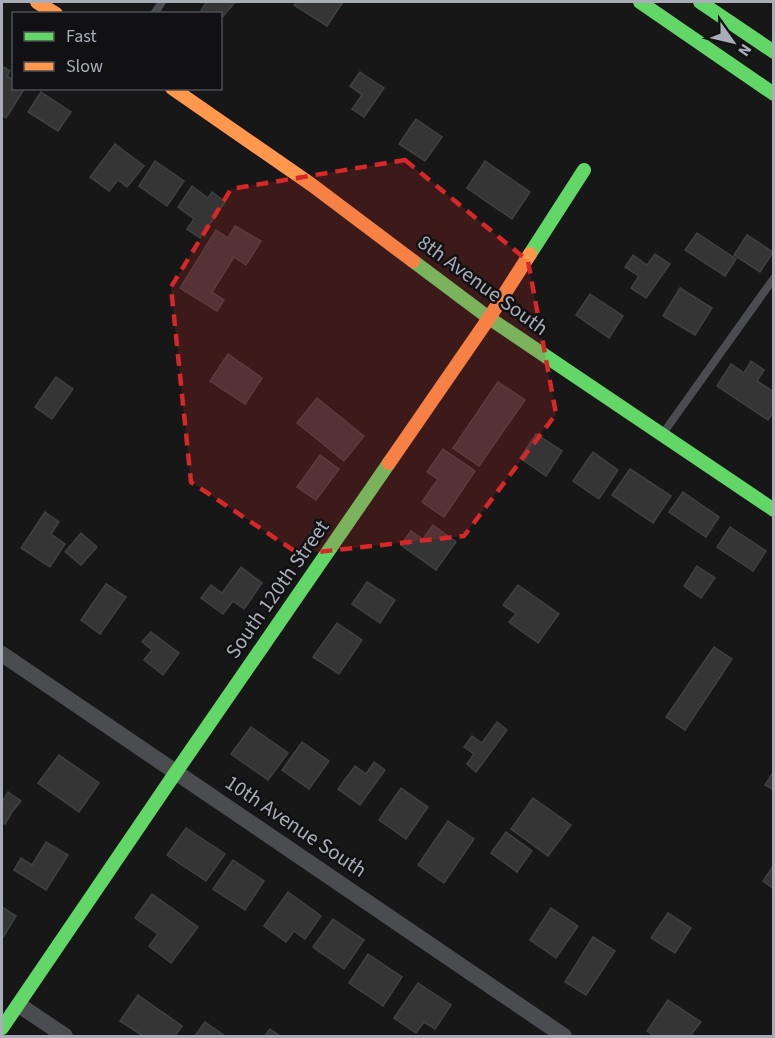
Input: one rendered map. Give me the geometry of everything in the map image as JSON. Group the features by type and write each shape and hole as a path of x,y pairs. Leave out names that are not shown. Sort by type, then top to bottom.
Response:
{"main road":[{"path":"37,2 53,12"},
{"path":"640,2 774,94"},
{"path":"700,2 774,52"},
{"name":"8th Avenue South","path":"175,90 312,185 489,318 774,510"},
{"name":"South 120th Street","path":"2,1028 489,318 584,170"}],"street":[{"name":"10th Avenue South","path":"2,654 563,1036"},
{"path":"19,1005 65,1036"}],"lane":[{"path":"662,435 774,278"}],"highlighted area":[{"path":"405,160 528,261 556,414 464,536 299,554 191,482 171,287 231,189"}],"building":[{"path":"204,2 235,2 222,18 222,12 201,10 206,3"},
{"path":"297,2 343,2 327,26 294,5"},
{"path":"2,66 10,71 7,76 12,79 12,90 24,90 6,118 2,115"},
{"path":"360,72 384,88 364,117 352,109 362,95 350,86"},
{"path":"41,92 71,112 58,131 28,112"},
{"path":"416,119 442,137 425,161 399,144"},
{"path":"115,144 144,166 127,187 118,180 109,191 90,177"},
{"path":"155,161 184,181 167,206 139,186"},
{"path":"485,161 530,192 512,219 467,188"},
{"path":"192,186 208,198 212,192 225,202 200,238 187,229 194,219 178,207"},
{"path":"235,226 261,241 246,265 234,257 212,292 224,300 217,311 180,288 216,230 228,238"},
{"path":"697,233 736,259 725,276 685,250"},
{"path":"747,235 773,252 760,272 734,255"},
{"path":"655,254 670,264 646,298 631,288 639,276 625,267 633,255 647,265"},
{"path":"680,288 712,308 695,335 663,316"},
{"path":"590,294 623,316 609,338 576,315"},
{"path":"228,354 262,378 245,404 210,381"},
{"path":"751,361 764,370 757,381 774,392 774,411 768,420 717,386 731,364 744,373"},
{"path":"56,377 73,389 52,419 35,407"},
{"path":"498,382 525,400 479,466 453,448"},
{"path":"317,398 364,436 344,461 297,423"},
{"path":"536,434 562,451 546,476 520,458"},
{"path":"443,449 475,471 444,517 422,502 438,479 427,472"},
{"path":"593,452 618,470 599,499 573,481"},
{"path":"320,455 339,469 316,500 297,487"},
{"path":"630,469 671,496 653,523 612,495"},
{"path":"683,492 719,517 706,537 669,512"},
{"path":"45,512 59,522 51,534 65,544 50,567 21,548"},
{"path":"433,525 456,542 436,570 401,545 411,531 423,539"},
{"path":"730,527 766,551 753,571 717,547"},
{"path":"81,533 97,547 81,565 65,552"},
{"path":"697,566 715,578 701,598 684,586"},
{"path":"241,567 262,583 244,609 233,601 223,614 201,598 211,585 222,593"},
{"path":"367,582 395,600 380,623 352,604"},
{"path":"106,584 126,597 100,634 81,620"},
{"path":"518,585 559,614 538,643 509,622 516,614 503,605"},
{"path":"337,623 362,640 339,674 313,657"},
{"path":"151,632 179,653 163,675 144,660 152,650 142,642"},
{"path":"714,647 732,659 685,730 666,717"},
{"path":"497,722 507,730 476,772 467,764 474,754 464,747 472,736 482,743"},
{"path":"251,727 288,753 268,780 231,754"},
{"path":"302,742 329,761 309,789 282,770"},
{"path":"59,755 99,783 79,812 38,783"},
{"path":"374,762 385,770 360,805 338,789 355,766 366,774"},
{"path":"774,771 774,790 765,785"},
{"path":"401,788 428,807 406,839 379,820"},
{"path":"8,792 21,801 5,824 2,822 2,802"},
{"path":"533,798 571,825 548,856 511,829"},
{"path":"448,821 474,839 444,883 418,865"},
{"path":"186,828 225,854 206,881 167,855"},
{"path":"506,832 532,851 517,872 491,853"},
{"path":"46,842 68,855 46,890 14,870 21,858 32,865"},
{"path":"233,860 264,881 245,910 213,889"},
{"path":"774,865 774,889 763,881"},
{"path":"288,892 321,916 305,939 294,931 286,942 264,926"},
{"path":"152,894 198,927 171,963 149,946 158,934 135,918"},
{"path":"2,907 16,916 2,939"},
{"path":"551,908 578,926 556,958 530,940"},
{"path":"668,913 691,928 675,953 651,938"},
{"path":"333,919 364,940 344,969 313,947"},
{"path":"593,937 615,951 586,995 565,982"},
{"path":"368,954 402,977 383,1006 349,983"},
{"path":"418,983 451,1005 435,1029 424,1022 416,1033 394,1018"},
{"path":"138,995 182,1026 175,1036 143,1036 120,1021"},
{"path":"668,1000 701,1022 690,1036 654,1036 647,1031"},
{"path":"205,1022 225,1036 195,1036"},
{"path":"270,1029 280,1036 265,1036"}],"traffic: fast":[{"path":"640,2 774,94"},
{"path":"700,2 774,52"},
{"path":"530,254 584,170"},
{"path":"413,261 489,318 774,510"},
{"path":"2,1028 389,463"}],"traffic: slow":[{"path":"37,2 53,12"},
{"path":"175,90 312,185 413,261"},
{"path":"389,463 489,318 530,254"}]}
